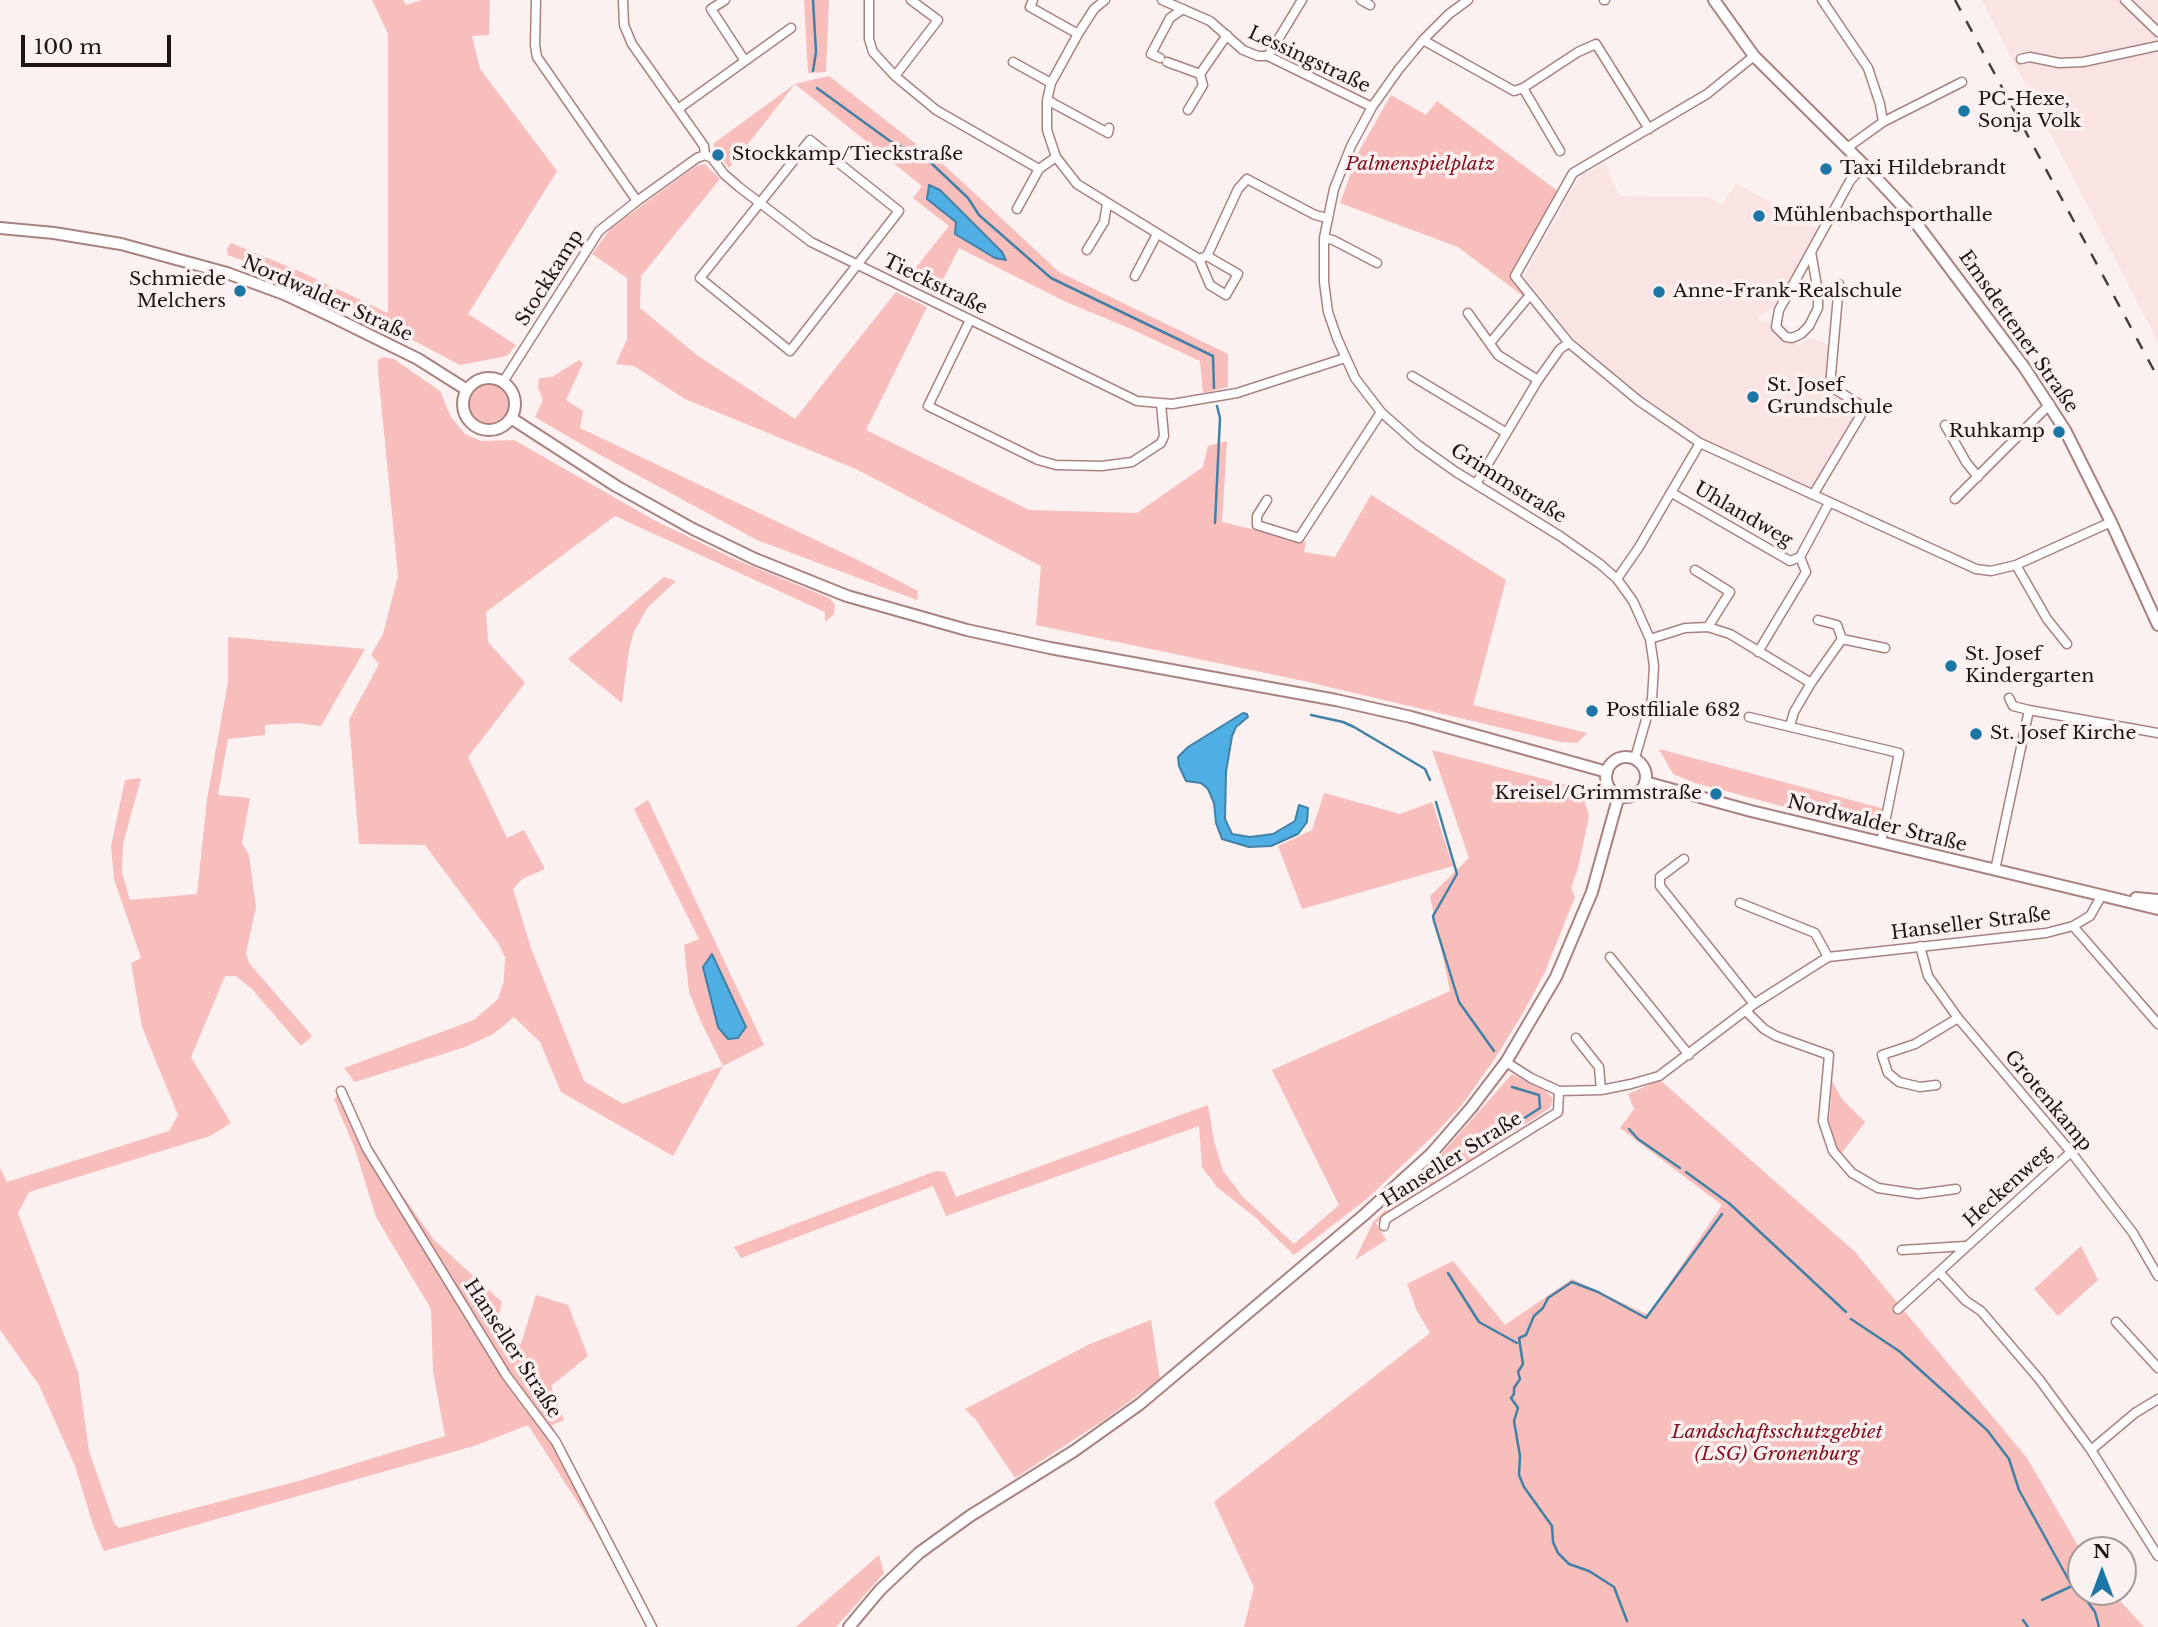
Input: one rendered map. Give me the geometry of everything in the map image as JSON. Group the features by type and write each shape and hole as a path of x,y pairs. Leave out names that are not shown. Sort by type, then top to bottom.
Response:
{"main road":[{"name":"Emsdettener Straße","path":"1714,0 1754,56 1864,164 1907,211 1955,272 2050,404 2111,522 2158,625"},
{"name":"Nordwalder Straße","path":"0,228 107,241 228,273 335,318 418,359 467,390"},
{"path":"487,378 503,382 513,394 514,410 511,418 499,428 491,430 475,426 464,413 467,390 472,383 487,378"},
{"path":"511,418 616,486 693,529 806,581 848,596 933,621 1014,640 1336,700 1411,717 1607,772"},
{"path":"1621,757 1634,758 1645,769 1645,782 1637,793 1625,797 1610,788 1607,772 1615,760 1621,757"},
{"name":"Nordwalder Straße","path":"1645,782 2158,909"},
{"path":"849,1627 880,1590 919,1553 970,1516 1074,1451 1140,1404 1324,1250 1431,1154 1506,1062 1556,976 1585,914 1619,795"},
{"name":"Nordwalder Straße","path":"2102,895 2158,900"}],"street":[{"path":"536,0 537,57 637,201"},
{"name":"Tieckstraße","path":"623,0 624,25 632,44 704,146 705,155 712,158 724,174 801,237 1137,401 1161,404 1237,393 1345,358"},
{"path":"725,0 711,9 745,61"},
{"path":"869,0 869,39 873,52 895,76 936,110 1039,169"},
{"path":"895,76 938,20 911,0"},
{"path":"1033,0 1030,7 1078,34"},
{"path":"1105,0 1094,9 1078,34 1051,83 1047,100 1047,130 1056,157 1077,184 1157,234 1203,257 1238,274 1226,295 1210,285 1203,257 1238,189 1247,179 1315,215 1327,218"},
{"name":"Lessingstraße","path":"1161,0 1210,21 1243,50 1258,56 1268,56 1372,107"},
{"path":"1268,56 1302,0"},
{"path":"1361,0 1370,5"},
{"name":"Grimmstraße","path":"1468,0 1449,14 1423,40 1372,107 1343,164 1334,189 1324,238 1324,282 1328,312 1355,378 1381,412 1419,445 1600,564 1617,579 1633,601 1650,639 1654,666 1654,687 1634,758"},
{"path":"1822,0 1868,68 1883,122"},
{"path":"2125,0 2158,32"},
{"path":"1183,9 1170,18 1151,54 1200,74"},
{"path":"678,109 792,28"},
{"path":"1188,110 1203,85 1200,74 1227,35"},
{"path":"1423,40 1514,91 1596,44 1649,129"},
{"path":"2021,59 2030,57 2059,63 2082,62 2158,46"},
{"path":"1754,56 1707,94 1573,173 1515,276 1569,343 1639,401 1700,443 1976,569 1991,571 2016,565 2111,522"},
{"path":"1013,62 1051,83"},
{"path":"1847,148 1883,122 1962,82"},
{"path":"1523,88 1560,151"},
{"path":"1047,100 1108,134 1109,128"},
{"path":"810,140 899,211 858,265 790,351 700,278 810,140"},
{"name":"Stockkamp","path":"503,382 599,231 637,201 705,155"},
{"path":"1017,209 1039,169 1056,157"},
{"path":"1811,252 1818,308 1809,326 1801,334 1792,338 1786,337 1778,331 1777,316 1811,252 1850,181 1864,164"},
{"path":"1087,250 1104,222 1107,204"},
{"path":"1135,276 1157,234"},
{"path":"1324,238 1377,263"},
{"path":"1813,495 1865,408 1830,386 1839,284"},
{"path":"1490,343 1530,295"},
{"path":"1468,313 1498,355 1538,380"},
{"path":"970,320 928,406 1038,460 1056,465 1102,466 1132,462 1161,443 1164,436 1161,404"},
{"path":"1476,484 1538,380 1560,349 1569,343"},
{"path":"1412,376 1505,432"},
{"path":"1955,499 2050,404"},
{"path":"1267,500 1257,516 1257,525 1299,538 1381,412"},
{"path":"1945,425 1978,477"},
{"name":"Uhlandweg","path":"1617,579 1672,493 1700,443"},
{"name":"Uhlandweg","path":"1672,493 1790,561 1800,557"},
{"path":"1758,652 1806,572 1800,557 1829,503"},
{"path":"2016,565 2047,619 2067,644"},
{"path":"1695,570 1730,592 1708,627"},
{"path":"1818,620 1837,625 1842,639"},
{"path":"1650,639 1685,628 1708,627 1730,634 1811,683"},
{"path":"1842,639 1885,648"},
{"path":"1790,726 1794,712 1811,683 1842,639"},
{"path":"2009,698 2013,706 2029,710 2158,733"},
{"path":"1995,870 2029,710"},
{"path":"1749,716 1899,753 1881,842"},
{"path":"1684,859 1660,877 1660,886 1754,1004"},
{"name":"Hanseller Straße","path":"1506,1062 1559,1091 1601,1090 1659,1076 1754,1004 1828,957 2046,933 2073,926 2090,916 2102,895"},
{"path":"1740,903 1815,933 1828,957"},
{"path":"2073,926 2158,1024"},
{"name":"Grotenkamp","path":"1920,946 1928,976 1958,1018 2071,1152 2133,1233 2158,1276"},
{"path":"1609,957 1689,1055"},
{"path":"1746,1011 1776,1036 1829,1055 1823,1121 1833,1151 1852,1174 1878,1188 1917,1194 1956,1189"},
{"path":"1936,1085 1920,1087 1899,1082 1888,1073 1882,1055 1915,1044 1958,1018"},
{"path":"1577,1038 1599,1067 1601,1090"},
{"name":"Hanseller Straße","path":"341,1091 374,1160 506,1375 556,1442 652,1627"},
{"name":"Hanseller Straße","path":"1384,1226 1389,1217 1558,1112 1559,1091"},
{"name":"Heckenweg","path":"1898,1309 2071,1152"},
{"name":"Heckenweg","path":"1902,1250 1967,1246"},
{"path":"1939,1272 1966,1301 1981,1311 2039,1379 2091,1450 2158,1556"},
{"path":"2116,1322 2158,1368"},
{"path":"2091,1450 2135,1413 2158,1399"}],"shaded area":[{"path":"1981,0 2158,0 2158,342 1984,5"},
{"name":"Anne-Frank-Realschule","path":"1605,163 1619,196 1709,197 1722,205 1736,183 1818,229 1774,307 1756,318 1772,324 1774,335 1799,345 1811,338 1830,345 1826,388 1861,409 1811,490 1703,438 1641,395 1574,339 1524,276 1579,177"}],"green space":[{"path":"372,0 403,0 406,5 422,0 490,0 489,35 472,36 480,69 557,171 468,314 516,345 507,356 460,365 316,289 228,255 227,249 231,243 299,271 388,313 388,34"},
{"path":"804,0 829,0 826,72 808,73"},
{"path":"829,76 916,144 928,150 1059,272 1228,354 1228,387 1203,393 1200,361 1066,302 959,248 935,295 906,280 949,226 913,198 922,186 795,84"},
{"path":"795,84 729,168 713,144"},
{"name":"Palmenspielplatz","path":"1391,95 1426,115 1437,101 1559,192 1514,272 1530,288 1523,296 1458,247 1340,203 1359,151"},
{"path":"705,164 720,179 641,276 640,308 698,356 795,419 896,292 927,307 866,430 1029,510 1137,513 1203,467 1208,446 1227,441 1222,522 1306,542 1304,552 1335,557 1371,495 1506,580 1473,705 1587,733 1577,743 1561,742 1304,681 1036,625 1041,566 856,469 685,399 634,366 616,364 627,339 627,278 592,254 611,228 696,166"},
{"path":"382,357 394,359 440,391 451,417 465,434 481,441 514,440 654,520 732,558 829,598 835,605 834,614 825,622 825,612 615,516 486,612 488,642 525,683 468,757 507,838 524,830 545,869 522,879 513,889 531,948 584,1081 623,1104 723,1066 673,1156 561,1092 540,1042 514,1017 493,1034 465,1047 355,1082 344,1068 474,1020 498,999 504,981 505,957 498,943 425,845 359,844 349,720 379,664 371,655 383,634 398,576 378,371 378,361"},
{"path":"579,360 583,363 566,400 583,411 580,428 864,563 918,591 917,600 757,540 535,417 543,400 538,388 539,378 552,377"},
{"path":"489,384 503,390 509,404 503,418 489,424 475,418 469,404 475,390"},
{"path":"664,577 676,581 648,607 634,631 622,703 568,659"},
{"path":"228,637 365,649 321,726 298,723 265,725 265,735 228,739 218,795 250,798 242,843 249,855 256,907 246,953 249,963 312,1036 301,1046 252,989 236,976 225,976 191,1057 231,1123 210,1136 29,1192 18,1213 78,1372 89,1451 114,1523 119,1528 302,1480 445,1436 433,1371 431,1309 376,1217 355,1149 334,1099 339,1093 384,1169 434,1240 502,1302 494,1334 521,1344 536,1295 568,1305 588,1356 551,1386 564,1420 552,1425 599,1516 591,1523 528,1425 474,1446 104,1551 75,1466 39,1385 0,1330 0,1168 7,1182 169,1131 178,1115 142,1027 131,963 141,958 114,879 111,846 125,780 141,778 123,844 122,873 130,900 197,894 207,799 228,682"},
{"path":"1659,749 1885,809 1880,832 1695,783 1673,774"},
{"path":"1432,750 1575,787 1585,802 1589,816 1571,888 1575,897 1545,972 1523,1013 1461,1106 1368,1198 1294,1255 1256,1218 1217,1187 1202,1167 1199,1126 946,1216 933,1186 741,1258 734,1247 936,1171 945,1172 956,1197 1208,1105 1214,1141 1223,1171 1244,1198 1294,1244 1339,1205 1272,1070 1450,991 1430,896 1469,858"},
{"path":"1324,793 1400,814 1432,802 1453,866 1302,909 1278,846 1312,830"},
{"path":"648,800 764,1045 723,1066 689,992 684,945 699,939 634,809"},
{"path":"1512,1074 1553,1098 1550,1108 1376,1223 1386,1240 1355,1260 1373,1222 1436,1160"},
{"name":"Landschaftsschutzgebiet (LSG) Gronenburg","path":"1660,1080 1855,1252 2027,1458 2072,1536 2067,1536 2067,1606 2125,1606 2144,1627 1244,1627 1254,1587 1214,1502 1430,1333 1417,1311 1407,1284 1453,1261 1505,1325 1572,1279 1648,1315 1722,1205 1620,1128 1634,1109 1628,1094"},
{"path":"1832,1081 1842,1099 1865,1122 1841,1154 1834,1142 1829,1121"},
{"path":"2081,1246 2098,1280 2058,1316 2034,1289"},
{"path":"1151,1320 1160,1379 1104,1420 1015,1478 976,1420 965,1409 1090,1344"},
{"path":"879,1555 884,1573 836,1627 796,1627"}],"water":[{"path":"929,185 940,190 1002,252 1006,260 995,258 955,234 956,222 927,199"},
{"path":"1243,713 1248,717 1236,727 1232,736 1226,772 1225,819 1232,834 1250,837 1273,834 1295,821 1299,805 1308,808 1307,822 1298,834 1271,846 1249,847 1222,839 1208,789 1201,783 1186,781 1179,766 1178,757 1188,747"},
{"path":"712,954 746,1027 738,1038 728,1039 718,1027 703,967"}],"waterway":[{"path":"813,0 816,52 813,71"},
{"path":"817,88 890,141 928,160 968,198 979,215 1051,278 1213,356 1214,388"},
{"path":"1215,523 1220,418 1217,406"},
{"path":"1311,715 1354,727 1425,769 1430,780"},
{"path":"1436,802 1457,874 1433,916 1434,921 1459,1002 1494,1051"},
{"path":"1473,1151 1540,1108 1539,1095 1512,1087"},
{"path":"1629,1129 1638,1139 1680,1168"},
{"path":"1686,1172 1730,1204 1846,1312"},
{"path":"1627,1621 1614,1587 1589,1571 1569,1564 1558,1553 1553,1542 1552,1526 1524,1487 1519,1475 1520,1456 1514,1421 1518,1408 1511,1398 1520,1379 1518,1372 1523,1364 1519,1338 1526,1335 1534,1316 1543,1308 1548,1298 1572,1282 1598,1292 1646,1318 1722,1214"},
{"path":"1448,1273 1479,1322 1517,1343"},
{"path":"1851,1319 1899,1351 1987,1430 2009,1459 2019,1490 2072,1586 2095,1612 2099,1627"},
{"path":"2042,1600 2067,1588"},
{"path":"2023,1620 2028,1627"}],"railway":[{"path":"1955,0 2158,378"}],"place":[{"name":"PC-Hexe, Sonja Volk","path":"1964,111"},
{"name":"Stockkamp/Tieckstraße","path":"718,155"},
{"name":"Taxi Hildebrandt","path":"1826,169"},
{"name":"Mühlenbachsporthalle","path":"1759,216"},
{"name":"Schmiede Melchers","path":"240,291"},
{"name":"Anne-Frank-Realschule","path":"1659,292"},
{"name":"St. Josef Grundschule","path":"1753,397"},
{"name":"Ruhkamp","path":"2059,432"},
{"name":"St. Josef Kindergarten","path":"1951,666"},
{"name":"Postfiliale 682","path":"1592,711"},
{"name":"St. Josef Kirche","path":"1976,734"},
{"name":"Kreisel/Grimmstraße","path":"1716,794"}]}
